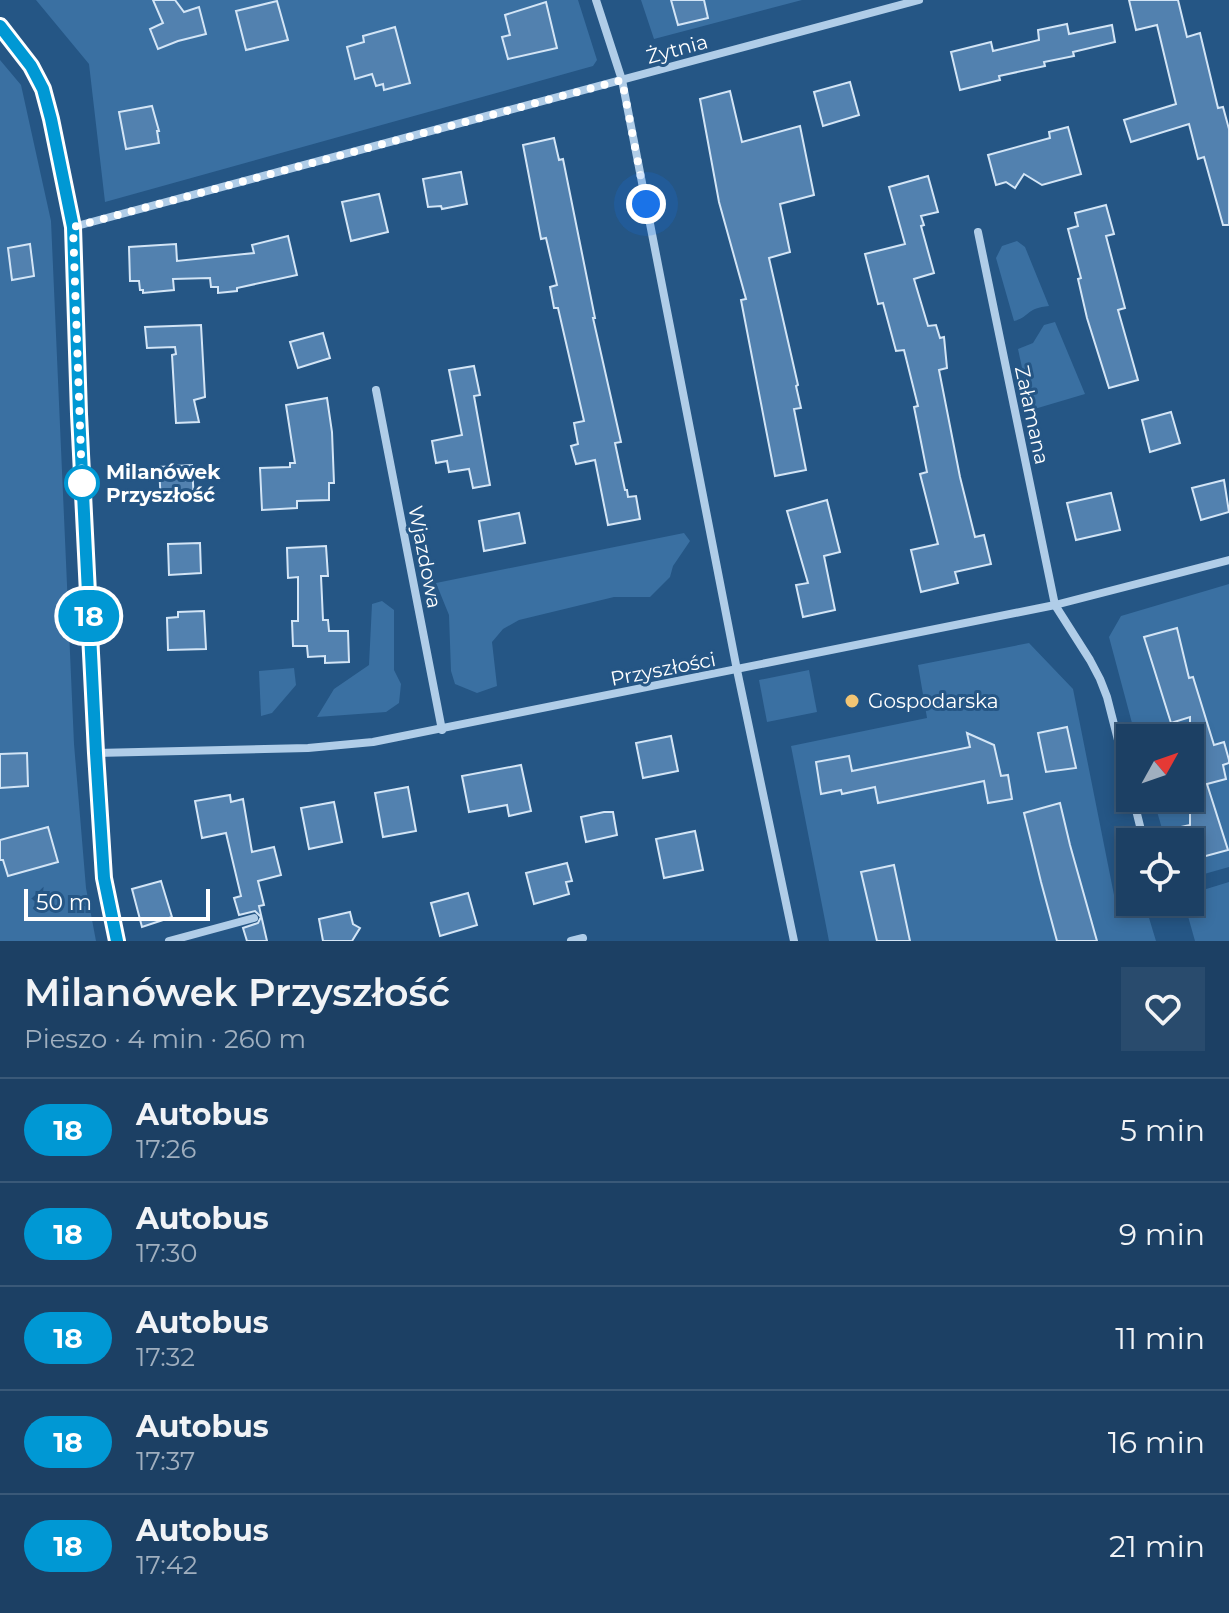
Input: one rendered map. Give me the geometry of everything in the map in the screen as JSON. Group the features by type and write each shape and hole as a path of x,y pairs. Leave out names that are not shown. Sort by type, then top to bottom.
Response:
{"street":[{"path":"596,0 622,80 737,670 794,941"},
{"name":"Żytnia","path":"73,227 919,0"},
{"path":"0,26 31,66 43,89 73,227 79,428 96,753 104,878 117,941"},
{"name":"Załamana","path":"978,232 1055,605"},
{"name":"Wjazdowa","path":"376,390 442,730"},
{"name":"Przyszłości","path":"96,753 308,748 373,742 1055,605 1229,560"},
{"path":"1055,605 1100,679 1116,732"},
{"path":"169,941 254,918"},
{"path":"571,941 583,938"}],"shaded area":[{"path":"36,0 578,0 597,60 593,66 105,202 89,64"},
{"path":"641,0 802,0 654,39"},
{"path":"0,60 21,85 51,221 74,744 86,888 96,941 0,941"},
{"path":"1017,241 1025,247 1049,306 1014,321 996,258 1002,246"},
{"path":"1055,322 1085,394 1031,410 1018,349 1033,343 1044,325"},
{"path":"684,533 690,541 673,566 670,577 650,597 614,597 519,620 503,629 492,642 497,686 477,693 455,684 451,671 449,615 436,583"},
{"path":"1229,584 1229,867 1204,874 1204,828 1162,828 1157,812 1204,812 1204,724 1132,724 1109,637 1121,616"},
{"path":"382,601 394,610 394,670 401,684 399,703 386,712 317,717 334,689 369,665 372,604"},
{"path":"1029,643 1073,689 1116,916 1148,916 1156,941 829,941 791,746 927,718 918,665"},
{"path":"294,668 296,685 272,713 261,716 259,671"},
{"path":"809,670 817,712 767,722 759,680"},
{"path":"1229,882 1229,941 1195,941 1188,916 1204,916 1204,890"}],"building":[{"path":"153,0 175,0 184,12 199,7 206,34 158,49 150,29 163,23"},
{"path":"671,0 704,0 708,18 678,25"},
{"path":"1129,0 1178,0 1187,37 1200,33 1218,108 1223,107 1229,129 1229,225 1223,225 1204,157 1198,159 1189,124 1131,142 1124,120 1176,104 1157,25 1136,30"},
{"path":"277,1 288,40 246,50 236,11"},
{"path":"546,2 557,48 508,59 502,37 510,35 505,15"},
{"path":"1067,24 1069,34 1112,25 1115,42 1073,52 1074,56 1044,62 1045,66 999,76 1000,80 960,90 951,52 991,42 993,51 1039,40 1038,30"},
{"path":"395,27 410,83 384,90 383,84 376,86 372,74 355,79 347,47 364,42 363,36"},
{"path":"850,82 859,115 823,126 814,92"},
{"path":"730,91 742,142 800,126 814,195 780,204 790,252 769,258 798,385 801,408 794,409 806,470 775,476 741,300 746,299 719,202 700,99"},
{"path":"152,106 159,143 126,149 119,112"},
{"path":"1068,127 1081,174 1042,185 1024,174 1015,188 1006,182 996,185 988,155 1050,138 1049,132"},
{"path":"554,138 559,160 563,159 593,318 621,442 615,443 625,490 628,497 636,496 640,519 608,525 595,460 576,464 571,446 578,444 574,423 584,421 558,308 554,308 550,287 557,285 546,238 541,239 523,145"},
{"path":"461,172 467,204 442,209 441,206 428,207 423,179"},
{"path":"928,176 938,212 921,216 924,225 921,226 934,273 914,279 928,326 936,325 940,338 944,337 947,368 939,370 960,477 975,537 984,535 991,564 955,572 958,583 921,592 911,550 938,544 920,474 927,472 914,407 918,406 904,350 896,351 883,303 878,304 865,254 905,244 889,187"},
{"path":"379,194 388,232 351,241 342,202"},
{"path":"1106,205 1114,234 1106,236 1125,308 1118,310 1138,380 1109,388 1087,318 1078,279 1081,278 1068,229 1078,226 1075,213"},
{"path":"288,236 297,275 218,293 218,287 211,287 210,278 173,279 174,290 143,293 139,281 130,281 129,247 176,244 177,261 254,253 252,245"},
{"path":"30,244 34,276 12,280 8,248"},
{"path":"201,325 205,397 194,400 199,422 176,423 172,355 176,354 175,347 147,348 145,327"},
{"path":"323,333 330,358 298,368 290,342"},
{"path":"474,366 480,395 474,396 490,485 473,488 469,469 449,472 447,461 436,463 432,441 462,435 449,370"},
{"path":"327,398 334,483 329,483 329,500 297,501 297,508 262,510 260,468 290,467 290,463 295,463 286,405"},
{"path":"1171,412 1180,443 1150,452 1142,420"},
{"path":"192,465 194,501 161,503 159,467"},
{"path":"1224,480 1229,512 1201,520 1192,488"},
{"path":"1111,493 1120,530 1076,540 1067,503"},
{"path":"827,500 840,552 824,556 835,610 803,617 796,585 808,583 787,511"},
{"path":"519,513 525,543 484,551 479,521"},
{"path":"200,543 201,573 169,575 168,544"},
{"path":"326,546 328,576 321,576 323,620 328,620 329,631 348,631 349,662 325,663 325,656 308,657 307,646 293,646 292,621 298,621 298,577 288,578 287,548"},
{"path":"204,611 206,649 168,650 167,618 178,617 178,612"},
{"path":"1177,628 1189,678 1193,677 1214,745 1224,742 1229,760 1223,765 1226,779 1207,784 1228,850 1204,856 1204,828 1181,828 1190,825 1190,812 1204,812 1204,724 1190,724 1190,717 1171,723 1144,637"},
{"path":"1067,727 1076,768 1046,772 1038,733"},
{"path":"967,733 994,745 1001,776 1008,775 1012,799 988,803 984,781 878,803 875,787 842,794 841,790 821,794 816,762 849,756 852,771 970,747"},
{"path":"671,736 678,771 643,778 636,743"},
{"path":"27,753 28,786 0,788 0,754"},
{"path":"521,765 531,811 509,816 507,805 469,812 462,776"},
{"path":"408,787 416,831 383,837 375,793"},
{"path":"230,795 231,802 243,799 252,852 274,847 281,875 258,881 264,905 259,906 267,941 247,941 243,928 258,923 261,917 255,911 239,915 234,898 241,896 226,833 202,838 195,801"},
{"path":"334,802 342,842 309,849 301,808"},
{"path":"1060,803 1097,941 1057,941 1041,882 1024,813"},
{"path":"613,812 617,835 586,842 581,817"},
{"path":"48,827 58,862 8,876 3,860 0,860 0,840"},
{"path":"695,831 703,870 664,878 656,839"},
{"path":"567,863 572,881 566,882 569,894 534,904 526,873"},
{"path":"894,865 910,941 877,941 861,872"},
{"path":"161,881 172,917 142,927 132,889"},
{"path":"468,893 477,925 440,936 431,903"},
{"path":"350,912 353,924 360,928 352,941 323,941 319,919"}],"bus line":[{"name":"18","path":"0,26 31,66 43,89 73,227 96,753 104,878 117,941"}],"place":[{"name":"Milanówek Przyszłość","path":"82,483"},
{"name":"Gospodarska","path":"852,701"}],"route":[{"path":"82,483 73,227 622,80 646,204"}]}
